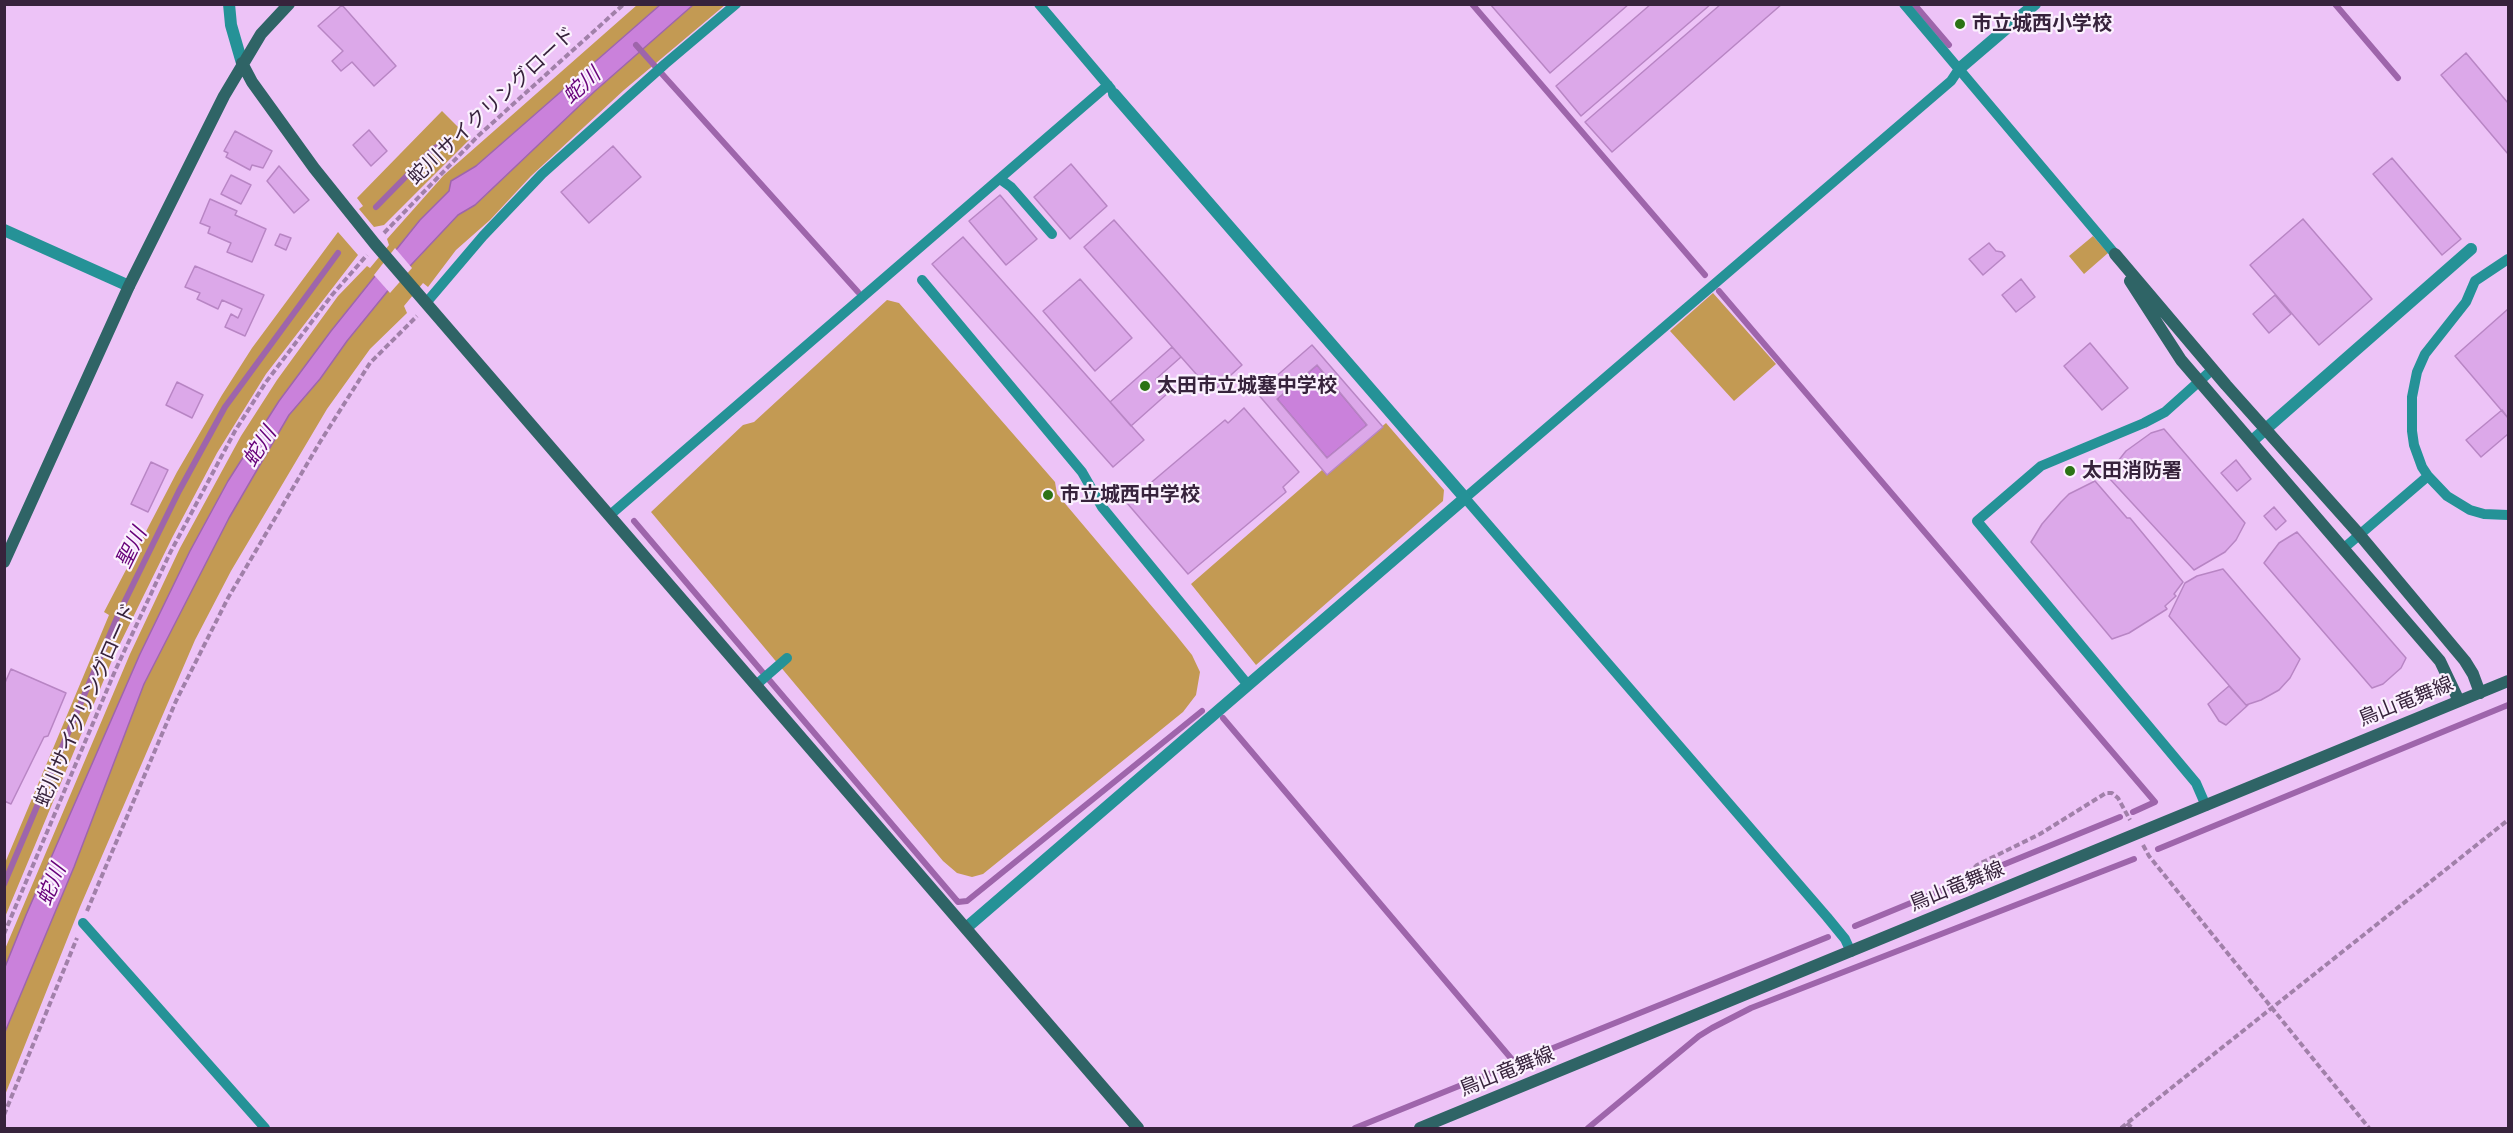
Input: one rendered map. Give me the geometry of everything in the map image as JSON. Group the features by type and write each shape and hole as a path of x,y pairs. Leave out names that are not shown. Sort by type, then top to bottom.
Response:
{"street":[{"path":"229,4 231,25 242,63 252,82 314,168 423,300 759,682 1138,1128"},
{"path":"4,562 129,286 242,63 261,34 289,4"},
{"path":"1959,69 2035,4"},
{"path":"966,928 1465,498 1111,90"},
{"path":"4,230 129,286"},
{"path":"2252,441 2471,249"},
{"path":"2115,254 2265,429 2359,534 2465,661 2480,693"},
{"path":"2115,254 2162,333 2181,360 2440,661 2459,702"},
{"name":"鳥山竜舞線","path":"1420,1128 2508,681"}],"lane":[{"path":"423,300 542,174 736,4"},
{"path":"610,514 1000,179 1111,90 1039,4"},
{"path":"1904,4 2115,254"},
{"path":"1851,952 1845,939 1827,917 1465,498 1951,81 1959,69"},
{"path":"1000,179 1011,187 1052,234"},
{"path":"2508,259 2475,281 2466,302 2425,354 2417,372 2412,397 2412,431 2418,457 2428,476 2447,496 2470,510 2484,514 2508,515"},
{"path":"922,280 1082,472 1102,507 1248,685"},
{"path":"2206,806 2196,783 1977,520 2041,466 2165,412 2213,369"},
{"path":"2344,548 2428,476"},
{"path":"759,682 787,658"},
{"path":"83,923 265,1128"}],"path":[{"name":"蛇川サイクリングロード","path":"384,233 479,135 624,4"},
{"name":"蛇川サイクリングロード","path":"4,934 115,671 170,553 206,484 235,431 266,382 332,295 366,257"},
{"path":"4,1115 176,701 228,598 320,442 370,363 417,316 423,300"},
{"path":"1982,898 1972,870 1977,865 2040,834 2106,793 2112,793 2118,798 2149,856 2369,1128"},
{"path":"2121,1128 2508,820"},
{"path":"2127,1124 2132,1128"}],"shaded area":[{"path":"637,5 660,5 476,166 451,181 449,191 420,220 331,331 279,401 228,481 190,551 140,654 5,967 5,949 130,654 180,548 241,436 277,380 338,296 367,266 370,268 389,245 387,239 444,175"},
{"path":"693,5 725,5 624,90 531,176 490,220 456,250 428,287 423,283 404,306 407,313 370,349 327,409 231,571 195,640 80,907 5,1095 5,1032 74,867 144,684 229,518 289,415 320,379 347,341 395,282 458,215 475,205 595,91"},
{"path":"442,111 470,139 384,225 374,227 359,209 363,206 357,198"},
{"path":"338,232 358,255 266,374 217,453 113,658 5,917 5,863 109,615 104,612 177,472 222,395 252,348"},
{"path":"2093,236 2108,253 2084,274 2069,256"},
{"path":"1713,293 1776,364 1734,401 1670,331"},
{"path":"887,300 899,303 1055,482 1057,494 1176,635 1192,655 1200,672 1196,695 1183,712 983,874 972,877 957,873 943,861 651,512 743,425 754,422"},
{"path":"1386,423 1444,490 1443,501 1256,665 1191,584 1322,470 1327,475"}],"water":[{"name":"蛇川","path":"660,5 693,5 595,91 475,205 458,215 395,282 347,341 320,379 289,415 229,518 144,684 74,867 5,1032 5,967 26,915 140,654 190,551 228,481 279,401 331,331 420,220 449,191 451,181 476,166"},
{"path":"1317,365 1367,425 1327,458 1277,399"}],"pier":[{"path":"395,248 412,268 390,293 374,275"}],"building":[{"path":"1490,4 1629,4 1550,73"},
{"path":"1651,4 1711,4 1581,116 1556,86"},
{"path":"1721,4 1782,4 1612,152 1585,122"},
{"path":"342,5 396,66 374,86 352,62 341,71 332,61 343,51 318,26"},
{"path":"2466,53 2508,103 2508,154 2441,75"},
{"path":"369,130 387,151 371,166 353,145"},
{"path":"235,131 272,151 263,168 252,165 250,170 226,157 228,153 224,151"},
{"path":"613,146 641,177 589,223 561,192"},
{"path":"2392,158 2461,239 2442,255 2373,174"},
{"path":"1071,164 1107,206 1070,239 1034,197"},
{"path":"279,166 309,200 294,213 267,181"},
{"path":"231,175 251,185 241,204 221,194"},
{"path":"1000,195 1037,239 1006,265 969,221"},
{"path":"210,199 237,211 235,215 266,229 252,262 227,252 231,243 208,233 210,227 200,223"},
{"path":"2303,219 2372,299 2319,345 2250,265"},
{"path":"1114,220 1242,365 1212,392 1084,247"},
{"path":"280,234 291,238 286,250 275,245"},
{"path":"963,237 1144,440 1113,467 932,264"},
{"path":"1989,243 2005,256 1983,275 1969,259"},
{"path":"195,266 264,295 245,336 225,327 231,314 238,318 242,309 222,300 218,309 197,299 200,293 185,287"},
{"path":"1080,279 1132,338 1095,371 1043,311"},
{"path":"2021,279 2035,297 2016,312 2002,295"},
{"path":"2275,295 2291,314 2269,333 2253,314"},
{"path":"2508,309 2508,418 2455,356"},
{"path":"2090,343 2128,388 2102,410 2064,366"},
{"path":"1312,345 1383,427 1327,475 1257,393","holes":["1317,365 1367,425 1327,458 1277,399"]},
{"name":"太田市立城塞中学校","path":"1172,347 1181,357 1156,379 1168,393 1131,426 1110,402"},
{"path":"177,382 203,395 192,418 166,405"},
{"path":"1244,408 1299,472 1283,487 1286,492 1188,574 1127,503 1225,420 1228,423"},
{"path":"2502,410 2508,418 2508,434 2481,457 2466,440"},
{"path":"2164,429 2245,523 2236,540 2225,552 2194,570 2109,478 2111,470 2126,451 2151,433"},
{"path":"2236,460 2251,479 2237,491 2221,473"},
{"path":"151,462 168,470 148,512 131,504"},
{"path":"2095,481 2127,518 2130,518 2183,582 2174,594 2176,596 2165,606 2167,609 2129,633 2112,639 2031,542 2042,524 2069,494"},
{"path":"2274,507 2286,521 2276,530 2264,516"},
{"path":"2297,532 2406,658 2401,668 2383,684 2372,688 2264,563 2279,543"},
{"path":"2223,569 2300,659 2290,678 2279,690 2246,705 2169,616 2185,583 2197,576"},
{"path":"11,669 66,693 48,736 44,737 11,804 4,801 4,685"},
{"path":"2229,686 2248,705 2226,725 2219,721 2208,704"}],"waterway":[{"path":"1472,4 1705,275"},
{"path":"1914,4 1949,45"},
{"path":"2335,4 2398,78"},
{"path":"636,45 858,292"},
{"name":"聖川","path":"376,207 433,149 440,145 446,147"},
{"name":"聖川","path":"4,884 119,613 179,491 225,407 338,253"},
{"path":"1719,291 2155,802 2133,812"},
{"path":"634,521 958,902 967,901 1202,711"},
{"path":"2158,849 2508,705"},
{"path":"1223,718 1515,1063"},
{"path":"1978,875 2120,817"},
{"path":"1588,1128 1699,1036 1751,1008 2134,859"},
{"path":"1855,926 1969,879"},
{"path":"1355,1128 1828,937"}],"place":[{"name":"市立城西小学校","path":"1960,24"},
{"name":"太田市立城塞中学校","path":"1145,386"},
{"name":"太田消防署","path":"2070,471"},
{"name":"市立城西中学校","path":"1048,495"}]}
